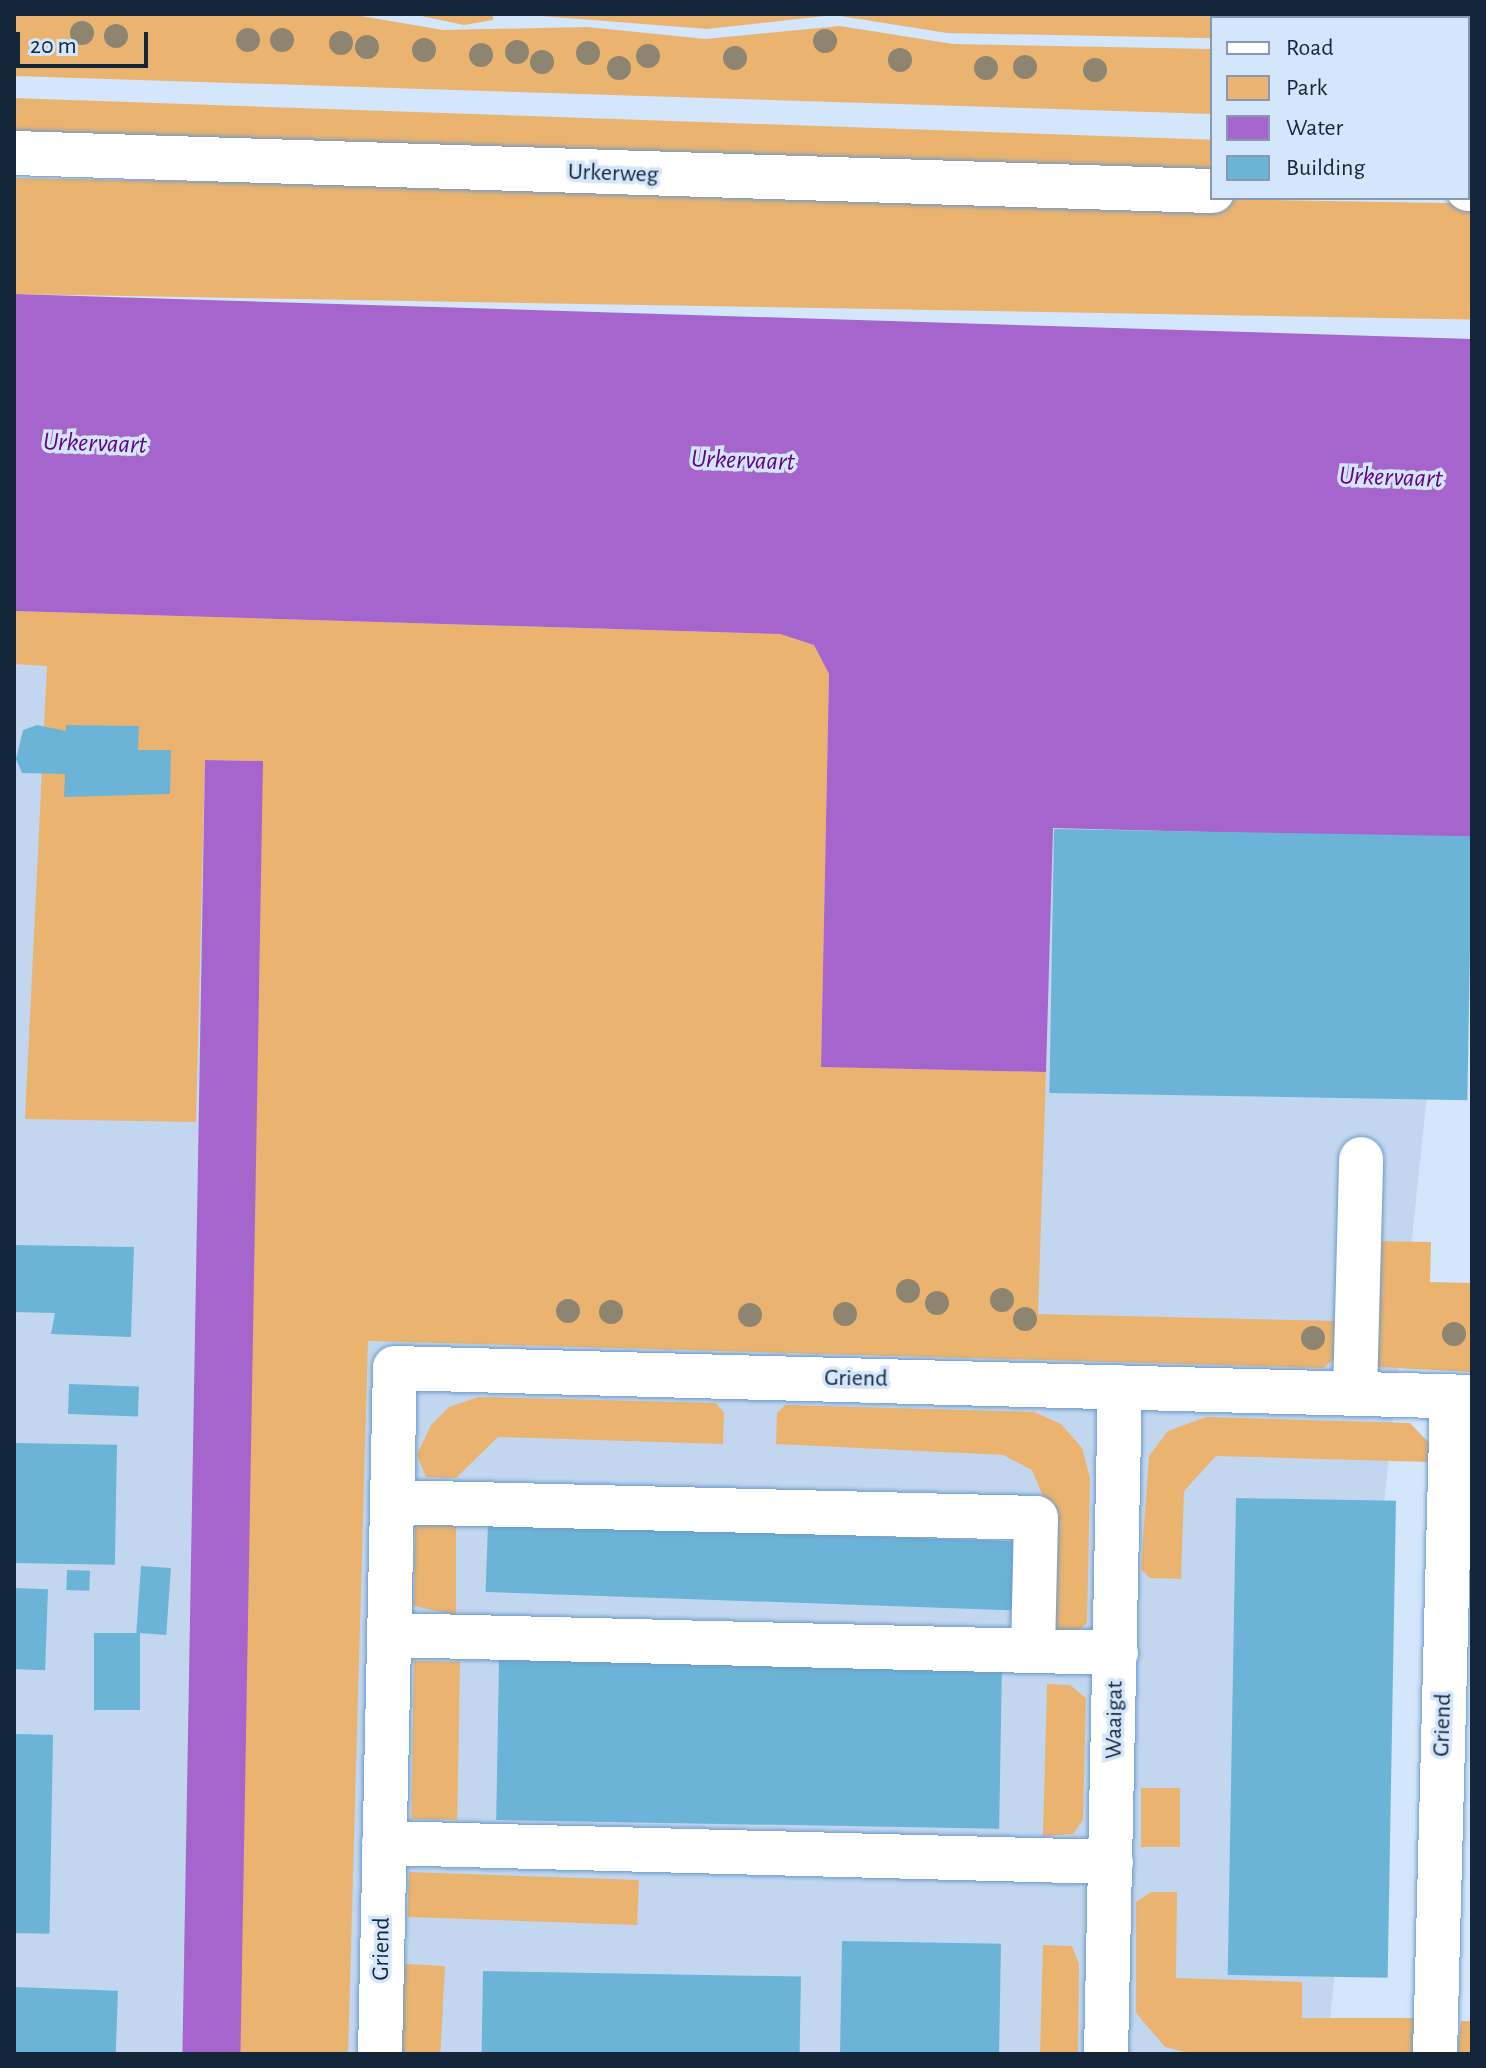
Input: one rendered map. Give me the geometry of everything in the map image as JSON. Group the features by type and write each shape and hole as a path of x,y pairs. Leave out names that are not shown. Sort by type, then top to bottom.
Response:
{"street":[{"name":"Urkerweg","path":"14,153 1210,191"},
{"path":"1355,1394 1361,1159"},
{"name":"Griend","path":"380,2054 395,1368 1462,1397 1435,2054"},
{"name":"Waaigat","path":"1106,2054 1120,1387"},
{"path":"392,1502 1036,1518 1033,1650"},
{"path":"389,1635 1116,1653"},
{"path":"384,1843 1111,1862"}],"shaded area":[{"path":"14,514 1472,667 1326,2054 14,2054"}],"green space":[{"path":"14,14 361,16 443,30 587,27 706,39 840,26 953,44 1210,49 1210,114 14,76"},
{"path":"412,14 493,14 493,20 464,25"},
{"path":"516,14 1472,14 1472,43 1470,16 1210,16 1210,38 947,33 834,15 707,29"},
{"path":"14,98 1210,140 1210,173 14,131"},
{"path":"14,178 1472,203 1470,319 14,294"},
{"path":"14,611 780,634 814,645 829,674 821,1067 1046,1072 1038,1314 1338,1321 1336,1357 1323,1368 368,1341 348,2054 233,2054 262,761 205,760 196,1122 25,1119 47,666 14,664"},
{"path":"1373,1241 1431,1242 1430,1282 1472,1283 1472,1372 1377,1367"},
{"path":"478,1397 716,1403 724,1413 723,1444 498,1437 456,1478 426,1477 417,1455 431,1425 449,1407"},
{"path":"785,1405 1034,1412 1061,1424 1082,1448 1090,1478 1087,1623 1078,1631 1047,1631 1052,1518 1032,1470 1003,1455 776,1444 777,1413"},
{"path":"1206,1417 1410,1423 1429,1443 1429,1462 1216,1456 1184,1491 1181,1579 1150,1578 1141,1569 1149,1456 1168,1431"},
{"path":"425,1517 456,1518 456,1615 414,1606 415,1526"},
{"path":"414,1661 460,1662 457,1820 411,1819"},
{"path":"1047,1684 1070,1685 1086,1698 1083,1820 1073,1834 1043,1836"},
{"path":"1141,1788 1180,1788 1180,1847 1141,1847"},
{"path":"409,1872 639,1880 637,1925 407,1917"},
{"path":"1151,1892 1177,1892 1176,1978 1302,1982 1302,2018 1417,2018 1413,2054 1193,2054 1165,2047 1136,2013 1136,1902"},
{"path":"1043,1945 1072,1946 1079,1964 1078,2054 1040,2054"},
{"path":"405,1964 445,1966 440,2054 400,2054"},
{"path":"1461,2021 1472,2021 1472,2054 1457,2053"}],"water":[{"name":"Urkervaart","path":"14,294 1472,339 1472,839 1053,828 1046,1072 821,1067 829,674 814,645 780,634 14,611"},
{"path":"205,760 263,761 240,2054 182,2054"}],"building":[{"path":"37,725 66,731 66,725 139,726 138,750 171,750 170,794 64,797 65,774 22,773 16,759 23,730"},
{"path":"1054,829 1472,836 1467,1100 1049,1093"},
{"path":"14,1245 134,1247 131,1337 51,1334 55,1313 14,1312"},
{"path":"69,1384 139,1386 138,1416 68,1414"},
{"path":"14,1443 117,1445 115,1565 14,1563"},
{"path":"1236,1498 1396,1501 1388,1978 1228,1975"},
{"path":"488,1523 1019,1542 1016,1610 486,1592"},
{"path":"141,1566 171,1568 166,1635 136,1633"},
{"path":"67,1570 90,1571 89,1591 66,1590"},
{"path":"14,1588 48,1589 45,1670 14,1669"},
{"path":"94,1633 140,1633 140,1710 94,1710"},
{"path":"499,1660 1002,1669 999,1829 496,1820"},
{"path":"14,1734 53,1735 50,1934 14,1933"},
{"path":"842,1941 1001,1944 999,2054 840,2054"},
{"path":"483,1971 801,1977 800,2054 482,2054"},
{"path":"14,1987 118,1991 116,2054 14,2054"}]}
